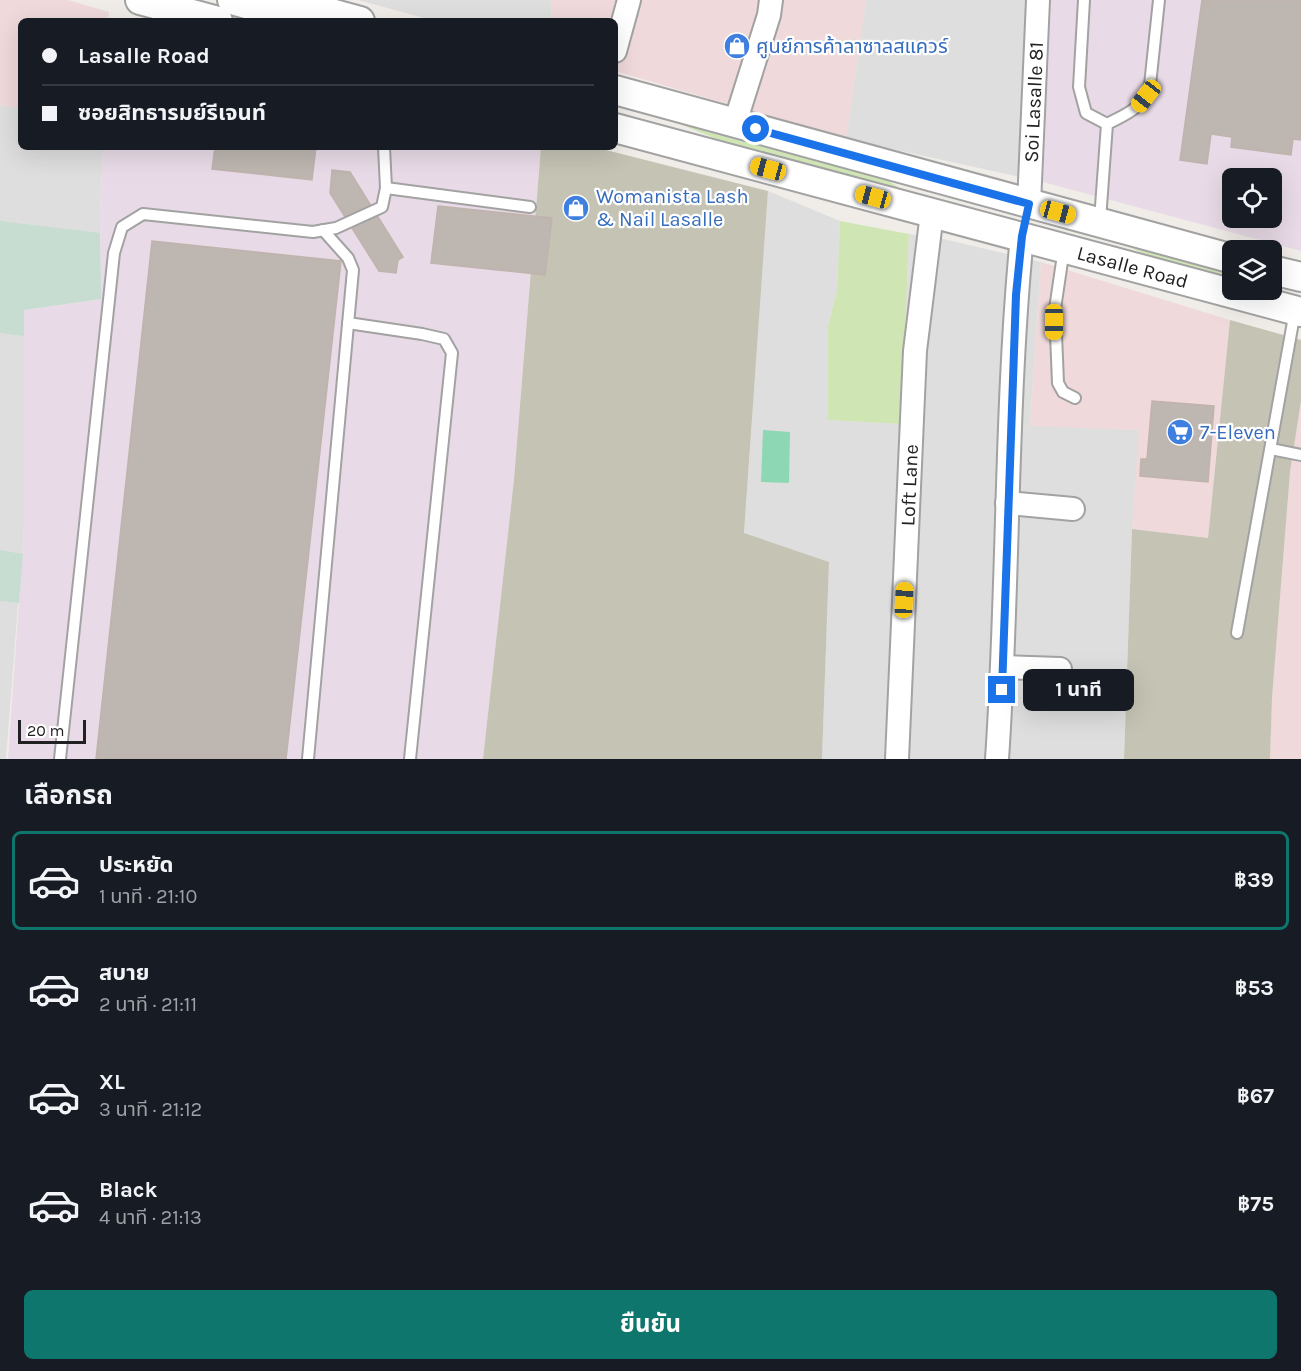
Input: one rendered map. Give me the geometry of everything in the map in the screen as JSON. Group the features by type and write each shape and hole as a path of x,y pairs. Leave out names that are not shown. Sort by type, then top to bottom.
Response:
{"street":[{"path":"140,0 207,18"},
{"path":"232,0 299,6 348,18"},
{"path":"618,41 630,0"},
{"path":"735,123 769,15 771,0"},
{"name":"Soi Lasalle 81","path":"1029,204 1038,0"},
{"name":"Lasalle Road","path":"618,91 1222,256"},
{"path":"618,113 644,120 723,157"},
{"name":"Lasalle Road","path":"618,129 1298,311"},
{"path":"902,169 914,186 1003,211 1009,216 1008,221 998,223 965,222"},
{"path":"998,759 1004,666 1016,295 1022,236 1029,204"},
{"path":"1058,212 1046,226 1056,232 1125,254 1142,269"},
{"name":"Loft Lane","path":"897,759 915,351 932,213"},
{"path":"1282,273 1301,278"},
{"path":"1008,503 1073,508"},
{"path":"1004,666 1060,669"}],"lane":[{"path":"1084,0 1079,87 1086,113 1107,124"},
{"path":"1107,124 1138,107 1146,96 1150,85 1159,0"},
{"path":"1100,223 1107,124"},
{"path":"60,759 114,253 122,227 143,214 313,232 336,228 382,207 386,188 384,150"},
{"path":"386,188 530,207"},
{"path":"308,759 353,270 348,258 323,230"},
{"path":"1064,248 1054,309 1057,376 1063,392 1075,398"},
{"path":"1237,633 1298,311"},
{"path":"348,323 422,333 444,339 452,354 410,759"},
{"path":"1271,449 1301,455"}],"shaded area":[{"path":"0,0 68,0 109,12 108,18 18,18 18,108 0,105"},
{"path":"358,0 552,0 551,18 424,18"},
{"name":"ศูนย์การค้าลาซาลสแควร์","path":"552,0 866,0 846,139 618,72 618,18 551,18"},
{"path":"866,0 1051,0 1043,182 846,139"},
{"path":"1051,0 1301,0 1301,251 1282,246 1282,240 1260,240 1043,182"},
{"path":"0,105 18,108 18,150 103,150 100,214 101,299 24,310 24,528 6,759 0,759"},
{"path":"103,150 541,150 514,479 483,759 8,759 24,528 24,310 101,299 100,214"},
{"path":"541,150 606,150 768,191 744,533 829,562 822,759 483,759 514,479"},
{"path":"768,191 840,221 837,291 828,326 829,420 901,424 909,234 935,237 1041,262 1030,425 1140,430 1132,529 1124,759 822,759 829,562 744,534"},
{"path":"1041,262 1230,320 1208,538 1132,529 1139,430 1030,426"},
{"path":"1230,320 1301,340 1301,401 1290,472 1272,698 1270,759 1124,759 1132,529 1208,538"},
{"path":"1301,401 1301,759 1270,759 1272,698 1290,472"}],"green space":[{"path":"676,119 882,176 902,190 968,210 736,147 670,120"},
{"path":"0,221 100,233 101,299 24,310 24,336 0,333"},
{"path":"840,221 909,234 901,424 828,420 828,326 837,291"},
{"path":"1068,225 1222,273 1222,281 1173,268 1128,246 1065,230"},
{"path":"763,430 790,432 789,483 761,482"},
{"path":"0,550 23,554 19,603 0,601"}],"building":[{"path":"1202,0 1301,0 1301,140 1293,139 1291,155 1231,147 1232,137 1211,134 1207,164 1180,160"},
{"path":"215,150 316,150 312,180 212,169"},
{"path":"332,170 350,172 403,257 398,260 396,273 379,271 330,193"},
{"path":"438,206 552,218 545,275 431,263"},
{"path":"152,241 341,261 286,759 96,759"},
{"name":"7-Eleven","path":"1152,401 1214,406 1208,482 1140,476 1141,459 1147,459"}],"place":[{"name":"ศูนย์การค้าลาซาลสแควร์","path":"737,46"},
{"name":"Womanista Lash & Nail Lasalle","path":"576,208"},
{"name":"7-Eleven","path":"1180,432"}],"route":[{"path":"756,129 1029,204 1022,236 1016,295 1002,690"}]}
